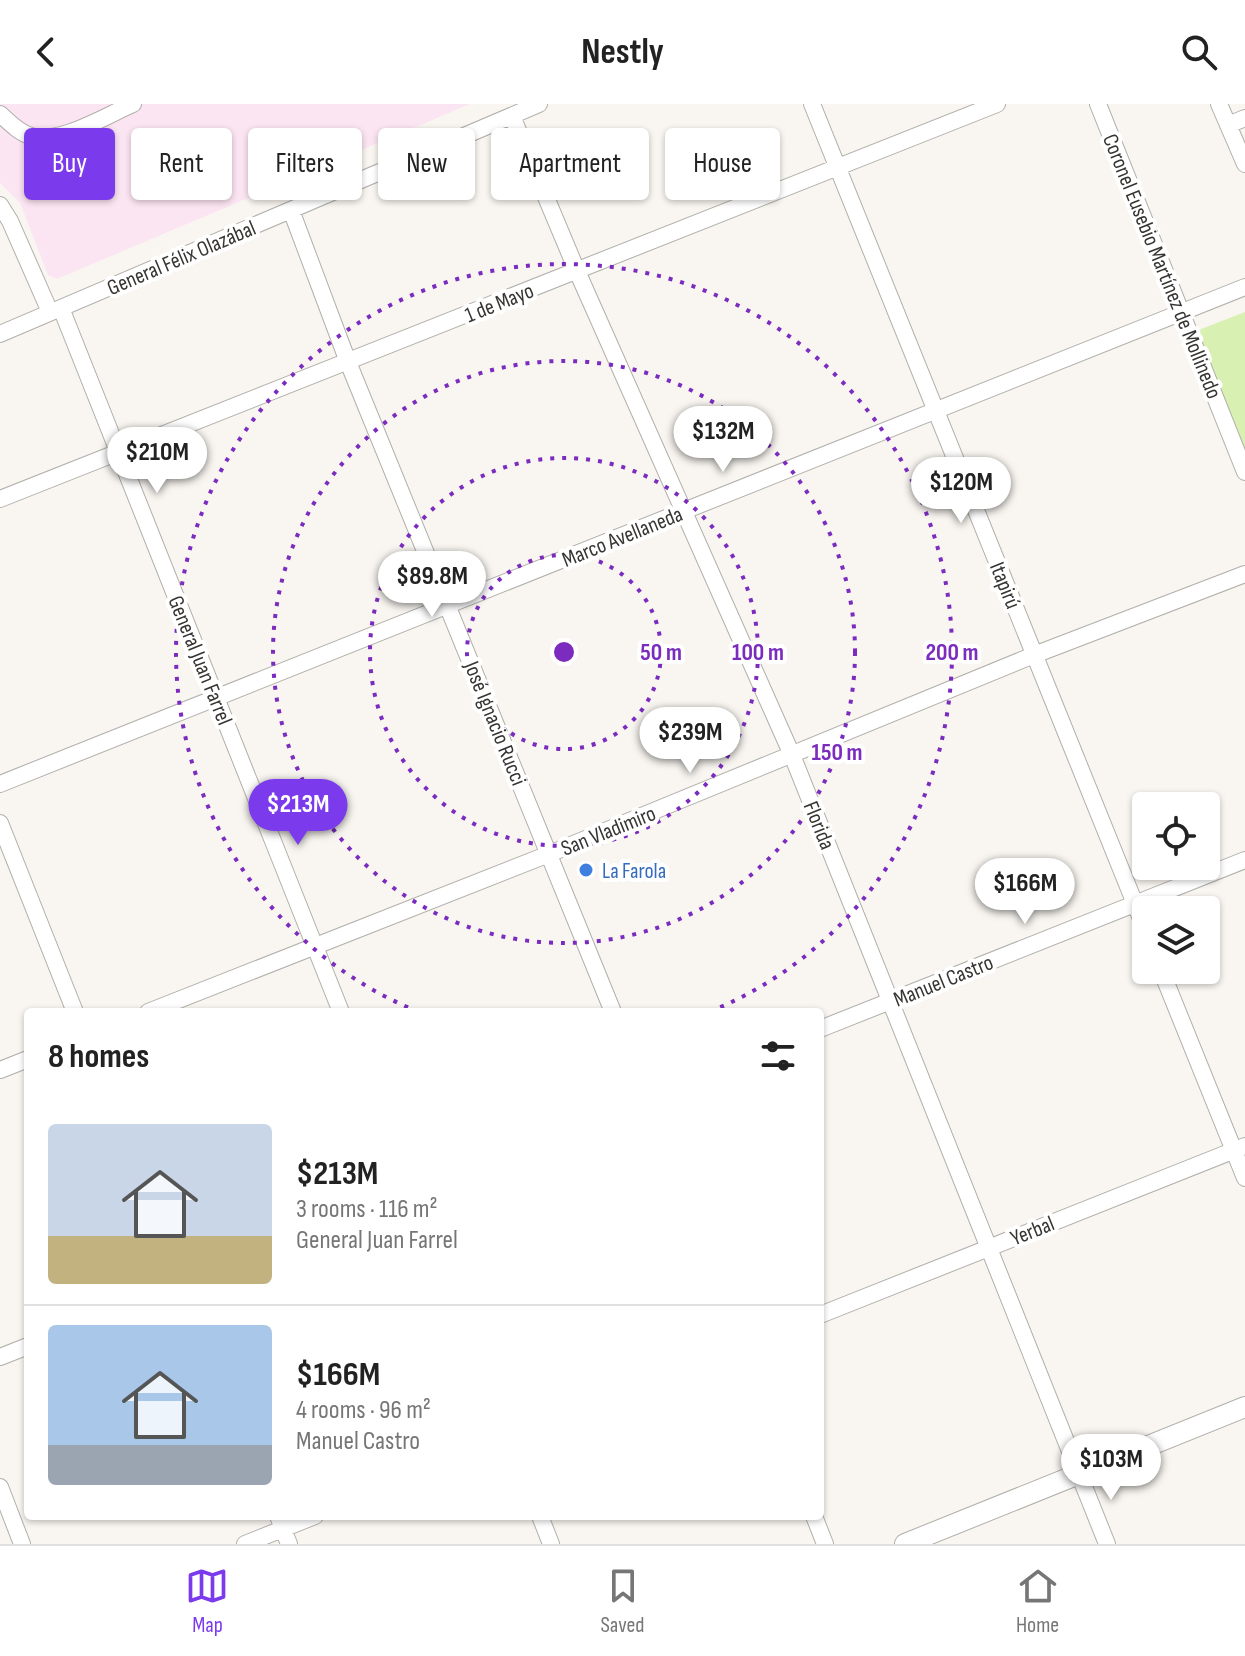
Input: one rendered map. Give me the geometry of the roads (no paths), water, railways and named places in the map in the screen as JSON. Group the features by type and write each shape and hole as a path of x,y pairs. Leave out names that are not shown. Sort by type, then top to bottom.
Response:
{"main road":[{"path":"905,1544 1245,1407"}],"street":[{"path":"0,114 30,136 49,137 73,131 133,104"},
{"name":"General Félix Olazábal","path":"0,334 539,104"},
{"name":"Itapirú","path":"812,104 1132,896"},
{"name":"1 de Mayo","path":"0,499 997,104"},
{"name":"Coronel Eusebio Martínez de Mollinedo","path":"1098,104 1245,472"},
{"path":"1219,104 1245,164"},
{"name":"Florida","path":"512,116 577,271 792,755 1107,1544"},
{"path":"1228,125 1245,118"},
{"name":"General Juan Farrel","path":"0,205 55,310 118,452 339,1008"},
{"name":"José Ignacio Rucci","path":"291,210 348,362 611,1008"},
{"name":"Marco Avellaneda","path":"0,784 1245,287"},
{"name":"San Vladimiro","path":"158,1008 549,854 1034,655 1245,574"},
{"path":"0,823 73,1008"},
{"name":"Manuel Castro","path":"1153,896 1245,860"},
{"name":"Manuel Castro","path":"824,1027 1132,904"},
{"path":"1167,984 1239,1148 1245,1178"},
{"path":"0,1070 24,1061"},
{"name":"Yerbal","path":"824,1313 1239,1148"},
{"path":"0,1357 24,1348"},
{"path":"0,1487 22,1544"},
{"path":"245,1544 306,1520"},
{"path":"542,1520 551,1544"},
{"path":"816,1520 825,1544"}],"place":[{"name":"La Farola","path":"586,870"}]}
